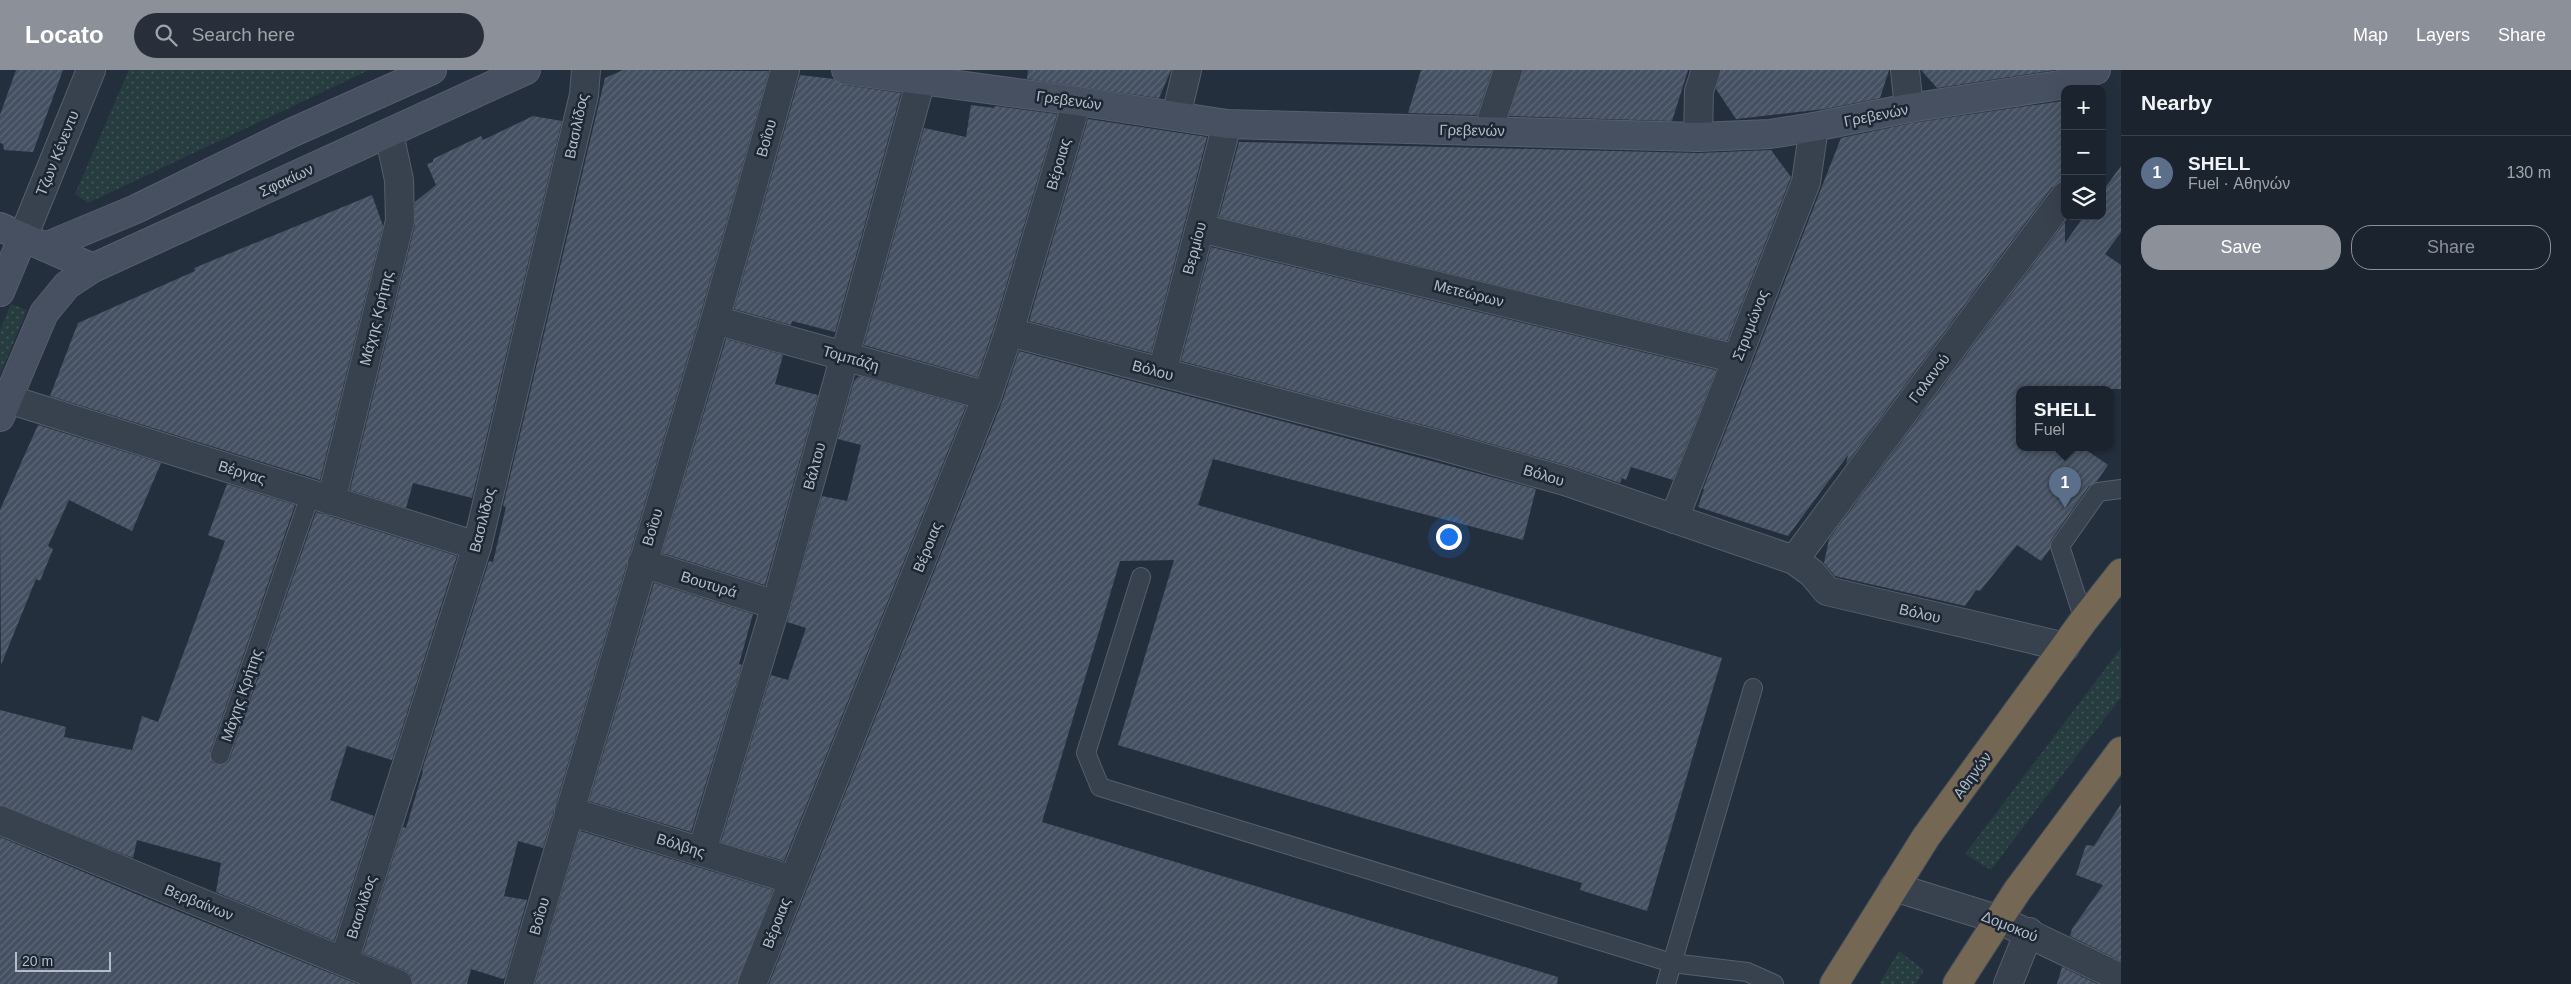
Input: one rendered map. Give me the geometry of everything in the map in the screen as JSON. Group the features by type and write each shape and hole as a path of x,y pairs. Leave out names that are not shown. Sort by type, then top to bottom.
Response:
{"highway":[{"name":"Αθηνών","path":"1834,984 1926,837 2084,620 2121,574"},
{"path":"1957,984 2018,891 2121,751"}],"street":[{"name":"Τζων Κένεντυ","path":"23,237 91,70"},
{"path":"23,237 136,209 291,133 432,70"},
{"name":"Σφακίων","path":"4,408 44,313 67,285 93,268 526,70"},
{"name":"Βασιλίδος","path":"344,961 477,546 584,96 586,70"},
{"name":"Βοΐου","path":"519,984 715,320 785,70"},
{"name":"Γρεβενών","path":"846,70 1077,101 1227,124 1698,136 1770,134 1814,128 1909,108 2060,85 2096,70"},
{"path":"1176,116 1187,70"},
{"path":"1488,130 1508,70"},
{"path":"1698,136 1699,91 1706,70"},
{"path":"1906,70 1909,108"},
{"name":"Βάλτου","path":"702,851 776,605 921,80"},
{"name":"Βέροιας","path":"752,984 987,396 1009,332 1077,101"},
{"name":"Βερμίου","path":"1162,372 1227,124"},
{"name":"Στρυμώνος","path":"1674,519 1806,182 1814,128"},
{"name":"Μάχης Κρήτης","path":"321,497 400,221 399,180 389,133"},
{"name":"Γαλανού","path":"1794,560 2061,201"},
{"name":"Μετεώρων","path":"1200,228 1737,359"},
{"path":"23,237 93,268"},
{"path":"0,292 23,237"},
{"name":"Τομπάζη","path":"715,320 987,396"},
{"name":"Βόλου","path":"1009,332 1436,444 1565,481 1794,560 1812,573 1827,591 2065,647"},
{"name":"Βέργας","path":"4,408 321,497 477,546"},
{"name":"Βουτυρά","path":"642,563 776,605"},
{"name":"Βόλβης","path":"569,811 793,880"},
{"name":"Βερβαίνων","path":"0,820 398,984"},
{"name":"Δομοκού","path":"1894,887 2000,920 2029,932 2121,978"},
{"path":"2008,984 2029,932"}],"lane":[{"path":"2084,620 2060,546 2098,492 2121,489"},
{"name":"Μάχης Κρήτης","path":"220,754 321,497"},
{"path":"1141,577 1086,753 1100,787 1672,963 1747,972 1774,984"},
{"path":"1666,984 1753,688"}],"green space":[{"path":"129,70 369,70 88,203 75,194"},
{"path":"11,304 27,310 0,375 0,330"},
{"path":"2121,648 2121,697 1991,870 1965,854"},
{"path":"1899,951 1924,970 1916,984 1879,984"}],"building":[{"path":"16,70 63,70 33,152 4,150 3,144 0,143 0,115"},
{"path":"623,70 769,71 700,316 543,848 518,841 504,896 527,900 505,977 503,979 471,969 467,984 413,984 411,975 404,970 363,953 403,827 406,828 422,770 489,561 493,562 506,507 503,506 605,78"},
{"path":"1028,70 1171,70 1159,98 1027,79"},
{"path":"1421,70 1492,70 1477,115 1408,113"},
{"path":"1523,70 1688,70 1672,121 1509,116"},
{"path":"1721,70 1889,70 1880,98 1825,109 1736,119 1716,89"},
{"path":"1921,70 2055,70 1937,88"},
{"path":"800,75 834,79 844,85 901,93 835,332 792,321 791,325 734,309"},
{"path":"2061,101 2061,183 2052,187 1846,464 1848,455 1788,536 1698,507 1703,489 1841,138 1912,123"},
{"path":"971,105 994,108 995,106 1057,114 994,327 977,377 864,345 924,128 966,137"},
{"path":"533,116 562,121 472,498 413,483 406,508 350,490 415,225 415,202 436,185 427,164 433,162 433,159 481,136 483,140"},
{"path":"1088,119 1207,137 1151,353 1029,321"},
{"path":"1239,142 1698,153 1771,150 1791,177 1727,341 1219,217"},
{"path":"2121,166 2121,232 2105,254 2121,265 2121,389 2114,389 2114,386 2016,386 2016,451 2088,451 2108,465 2097,481 2089,486 2051,540 2050,549 2041,561 2017,545 1980,591 1976,590 1965,606 1835,576 1824,563 1829,539 2065,222 2065,243 2081,220 2106,220 2106,187"},
{"path":"372,195 383,226 320,480 50,396 78,323 195,271 194,268"},
{"path":"1211,247 1716,370 1673,480 1631,467 1626,480 1622,478 1620,483 1569,466 1439,429 1181,361"},
{"path":"726,339 783,355 775,384 818,395 765,585 662,553"},
{"path":"1019,351 1536,489 1523,540 1213,459 1198,505 1722,658 1647,911 1580,890 1582,883 1118,745 1174,560 1120,561 1042,822 1558,977 1557,984 769,984 1002,402"},
{"path":"859,376 966,406 784,861 721,842 771,675 788,680 806,628 787,622 822,496 847,501 861,445 838,439 854,381"},
{"path":"38,425 161,463 132,531 69,500 48,546 53,549 40,581 36,579 1,665 0,510"},
{"path":"227,484 295,505 210,752 212,762 217,765 227,763 230,758 316,512 457,556 392,760 347,746 330,800 374,816 334,941 216,892 221,863 137,840 133,858 0,805 0,710 66,727 64,737 132,750 142,716 158,722 225,541 208,535"},
{"path":"654,583 753,614 739,664 742,665 691,832 589,801"},
{"path":"2121,804 2121,961 2070,936 2072,929 2103,885 2076,875 2086,845 2094,846"},
{"path":"580,831 773,890 737,984 535,984"},
{"path":"0,837 155,902 357,984 0,984"},
{"path":"2062,967 2097,984 2057,984"}],"place":[{"name":"SHELL","path":"2065,508"}]}
